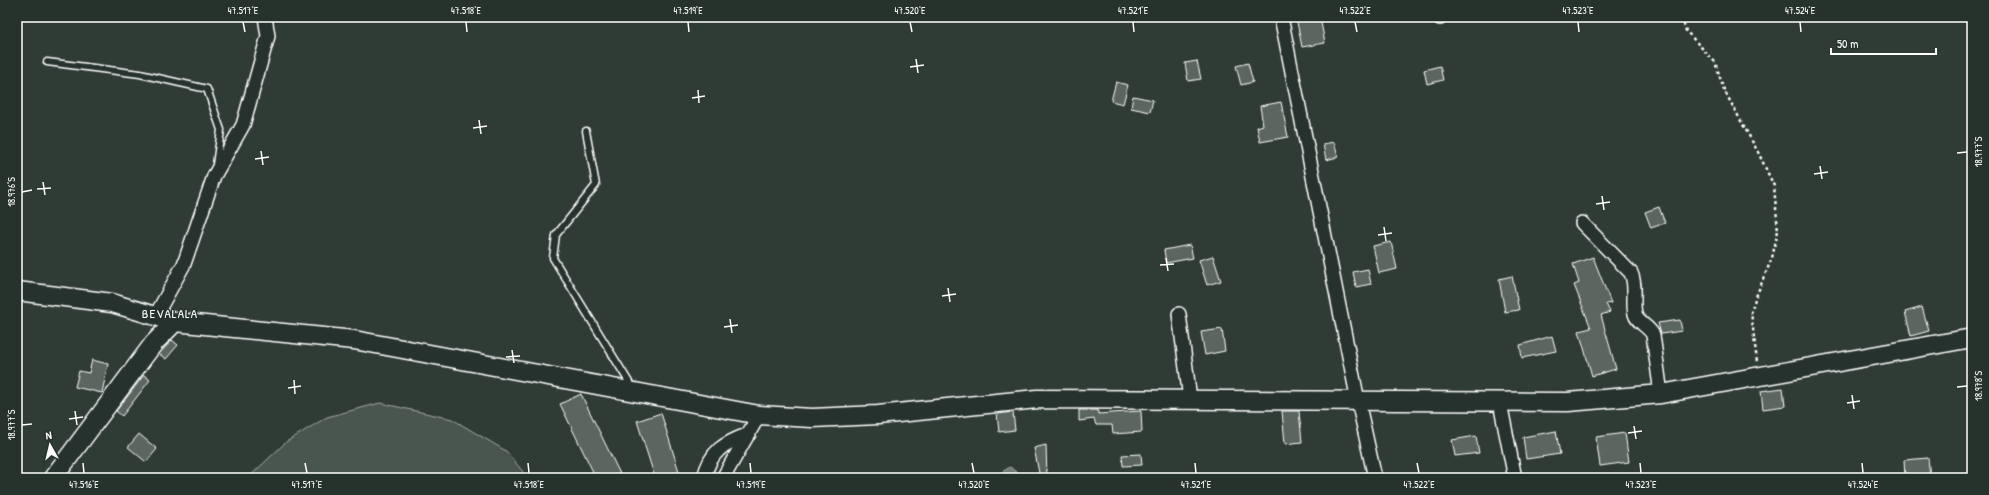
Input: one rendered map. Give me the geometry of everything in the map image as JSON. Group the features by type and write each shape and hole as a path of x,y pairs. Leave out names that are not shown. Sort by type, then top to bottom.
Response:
{"street":[{"path":"156,315 184,264 214,176 242,125 268,36 265,17"},
{"path":"1281,17 1358,401 1375,478"},
{"path":"1582,223 1631,272 1634,280 1635,315 1638,320 1650,329 1653,335 1661,394"},
{"path":"17,291 112,303 176,322 354,340 759,415 812,418 878,415 1037,400 1190,399 1500,403 1568,402 1661,394 1972,338"},
{"path":"1179,314 1190,399"},
{"path":"53,478 154,343 176,322"},
{"path":"1500,403 1515,478"},
{"path":"724,478 759,415"},
{"path":"704,478 713,455 729,441 749,434"}],"lane":[{"path":"47,62 140,74 207,89 221,130 214,176"},
{"path":"586,131 596,186 556,235 553,258 636,392"}],"path":[{"path":"1682,17 1686,31 1715,62 1724,90 1758,152 1774,186 1778,230 1772,258 1755,298 1751,312 1758,376"}],"shaded area":[{"path":"380,403 452,419 506,451 528,478 248,478 286,442 327,417"},
{"path":"1010,467 1023,478 995,478 997,475"}],"building":[{"path":"1296,17 1320,17 1325,43 1302,47"},
{"path":"1197,61 1201,79 1188,81 1185,63"},
{"path":"1248,63 1253,82 1241,85 1236,66"},
{"path":"1440,66 1443,80 1427,84 1424,70"},
{"path":"1116,82 1128,85 1123,104 1111,101"},
{"path":"1133,96 1153,100 1150,112 1131,108"},
{"path":"1281,102 1288,137 1260,142 1257,127 1263,125 1260,106"},
{"path":"1334,142 1338,157 1326,160 1323,144"},
{"path":"1659,207 1665,223 1651,228 1645,212"},
{"path":"1391,242 1397,269 1379,273 1373,246"},
{"path":"1190,245 1193,258 1166,263 1164,250"},
{"path":"1213,256 1221,281 1207,285 1199,260"},
{"path":"1593,257 1611,303 1606,304 1610,312 1601,315 1616,369 1592,376 1579,331 1591,328 1574,285 1579,283 1573,264"},
{"path":"1368,269 1371,284 1356,287 1353,272"},
{"path":"1512,276 1519,310 1505,312 1499,279"},
{"path":"1922,307 1929,331 1911,336 1905,312"},
{"path":"1680,320 1682,331 1661,334 1658,323"},
{"path":"1222,329 1225,351 1205,355 1201,332"},
{"path":"1552,336 1556,351 1522,358 1520,345"},
{"path":"172,340 178,345 166,359 159,354"},
{"path":"92,360 108,364 102,393 75,387 79,371 89,373"},
{"path":"144,375 150,380 122,416 116,411"},
{"path":"1783,388 1785,406 1763,409 1761,391"},
{"path":"581,394 622,478 596,478 560,404"},
{"path":"1079,410 1098,410 1098,414 1141,411 1142,432 1113,434 1112,425 1096,425 1094,419 1079,421"},
{"path":"1282,411 1299,411 1302,442 1285,444"},
{"path":"1013,412 1015,430 999,432 997,414"},
{"path":"661,413 681,478 655,478 637,421"},
{"path":"1556,431 1560,454 1526,459 1523,437"},
{"path":"1625,433 1629,462 1600,466 1596,437"},
{"path":"139,434 157,449 146,462 128,447"},
{"path":"1476,436 1479,453 1455,456 1452,440"},
{"path":"1046,445 1047,478 1040,478 1034,448"},
{"path":"1141,454 1142,465 1123,466 1122,455"},
{"path":"1928,458 1930,477 1905,478 1904,460"}],"district":[{"name":"BEVALALA","path":"170,313"}]}
